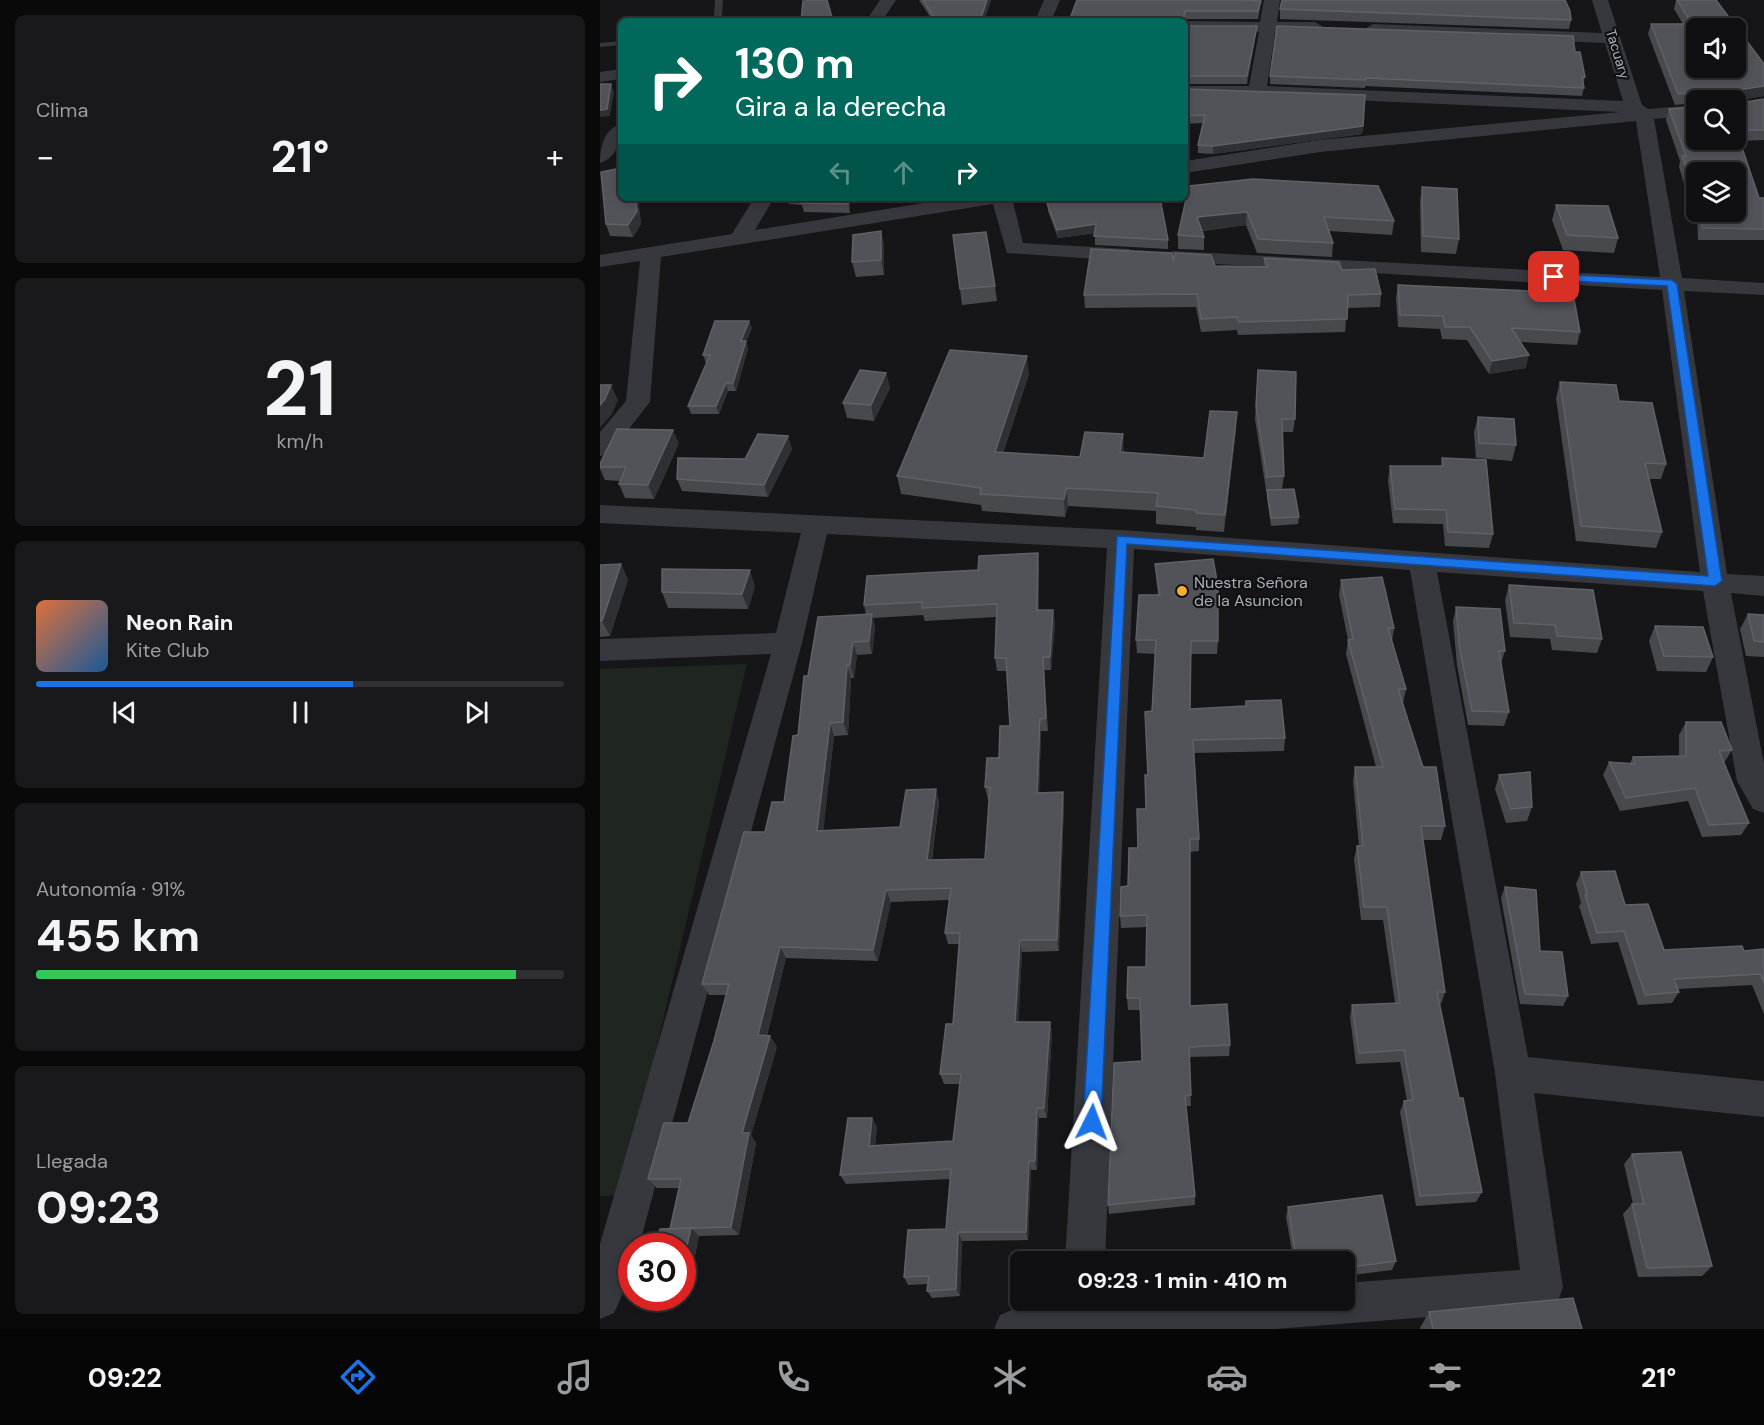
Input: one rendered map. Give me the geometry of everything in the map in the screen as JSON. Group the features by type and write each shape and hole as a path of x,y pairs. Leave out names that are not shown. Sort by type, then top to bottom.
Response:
{"street":[{"path":"876,18 888,0"},
{"path":"1044,18 1052,0"},
{"path":"1257,91 1272,0"},
{"name":"Tacuary","path":"1600,0 1639,111 1672,284 1715,581 1752,781 1764,800"},
{"path":"1188,26 1334,28"},
{"path":"1358,29 1613,38"},
{"path":"600,77 618,74"},
{"path":"1188,91 1257,91 1639,111 1686,110"},
{"path":"1188,167 1320,146 1639,111"},
{"path":"600,157 618,134"},
{"path":"739,239 762,201"},
{"path":"600,261 957,201"},
{"path":"1003,201 1014,249 1764,289"},
{"path":"600,448 638,402 651,253"},
{"path":"600,514 1121,539 1764,586"},
{"path":"600,1299 612,1272 788,643 816,524"},
{"path":"1086,1251 1121,539"},
{"path":"1014,1329 1082,1318 1543,1288 1513,1073 1422,561"},
{"path":"600,650 788,643"},
{"path":"1513,1073 1764,1099"}],"lane":[{"path":"717,18 719,0"},
{"path":"600,45 618,43"}],"shaded area":[{"path":"747,664 622,1195 600,1196 600,669"}],"building":[{"path":"827,0 832,18 801,18 803,1"},
{"path":"923,0 987,0 981,18 934,18"},
{"path":"1077,0 1261,1 1258,11 1185,11 1184,18 1070,18"},
{"path":"1282,0 1565,0 1571,20 1280,9"},
{"path":"1677,0 1716,0 1730,18 1688,18"},
{"path":"1651,24 1686,24 1686,78 1746,78 1746,40 1764,64 1764,86 1737,90 1686,90 1686,93 1678,94"},
{"path":"1188,26 1257,26 1247,76 1188,76"},
{"path":"1277,26 1573,36 1575,52 1580,52 1585,77 1582,77 1584,88 1270,76"},
{"path":"600,84 611,84 607,109 600,110"},
{"path":"1188,89 1365,95 1363,126 1213,146 1198,145 1205,115 1188,116"},
{"path":"1764,99 1764,130 1746,130 1746,102"},
{"path":"1686,108 1686,150 1743,150 1759,198 1764,198 1764,229 1702,228 1702,222 1746,222 1746,162 1686,162 1686,168 1682,156 1686,156 1669,109"},
{"path":"618,169 618,201 635,201 637,211 628,225 606,224 601,172"},
{"path":"1253,179 1378,186 1394,221 1324,217 1333,243 1258,239 1247,212 1197,217 1204,237 1178,235 1186,201 1188,201 1189,186"},
{"path":"1422,187 1457,189 1459,239 1423,236"},
{"path":"802,201 848,201 848,204 801,203"},
{"path":"1161,201 1168,240 1094,236 1096,224 1057,230 1047,203"},
{"path":"1556,205 1608,206 1618,238 1567,235"},
{"path":"881,231 881,260 852,262 853,235"},
{"path":"986,232 995,286 960,289 953,235"},
{"path":"1091,249 1172,253 1173,261 1175,253 1211,255 1215,266 1268,267 1264,258 1339,262 1342,270 1375,269 1381,294 1348,295 1347,319 1239,322 1237,317 1201,319 1197,294 1084,295"},
{"path":"1398,285 1573,293 1580,332 1511,328 1529,355 1492,361 1470,327 1445,327 1443,316 1400,315"},
{"path":"715,321 749,321 741,341 746,341 733,383 726,383 716,406 688,406 710,355 703,355"},
{"path":"950,350 1027,356 995,452 1080,457 1085,432 1123,434 1120,452 1204,458 1210,411 1237,412 1225,515 1156,506 1158,493 1066,488 1064,499 980,494 981,488 897,476"},
{"path":"860,370 886,373 871,405 843,403"},
{"path":"1258,370 1296,372 1295,419 1282,419 1284,476 1267,477 1256,406"},
{"path":"1560,382 1616,385 1619,401 1652,403 1666,464 1645,463 1662,532 1581,526"},
{"path":"600,385 611,385 600,405"},
{"path":"1478,417 1514,419 1516,445 1479,443"},
{"path":"617,429 673,430 648,485 619,484 626,467 600,467"},
{"path":"758,434 788,436 764,485 677,479 678,458 745,459"},
{"path":"1442,458 1486,460 1493,534 1448,532 1446,510 1395,509 1390,466 1443,466"},
{"path":"1294,489 1299,517 1271,518 1267,490"},
{"path":"1038,553 1037,610 1053,610 1050,657 1043,657 1046,718 1040,719 1037,793 1063,792 1057,940 1020,940 1015,1022 1050,1022 1044,1108 1037,1108 1035,1161 1029,1161 1026,1232 958,1232 956,1289 927,1291 929,1276 904,1277 908,1230 946,1229 951,1169 840,1175 848,1118 872,1118 869,1146 953,1141 961,1074 940,1074 946,1024 953,1024 960,933 945,933 951,888 886,890 873,950 780,947 758,1035 770,1036 742,1133 749,1133 731,1227 670,1229 681,1179 648,1179 664,1123 688,1123 714,1041 729,984 702,984 744,832 765,832 772,802 784,802 793,736 798,735 804,676 808,676 818,617 872,614 869,641 853,642 850,665 847,665 843,722 830,723 817,831 900,827 906,790 936,789 927,860 985,859 990,787 985,787 987,758 999,758 1000,726 1010,726 1006,658 995,658 997,604 922,608 922,602 864,605 867,576 978,570 979,556"},
{"path":"1213,559 1218,586 1218,641 1191,641 1190,709 1246,706 1246,701 1281,700 1285,738 1193,740 1199,839 1190,839 1190,1006 1227,1004 1230,1045 1189,1047 1191,1095 1185,1096 1195,1196 1108,1205 1114,1063 1142,1061 1140,998 1127,998 1128,967 1146,967 1147,915 1120,916 1121,887 1128,886 1129,848 1138,848 1137,809 1146,809 1145,775 1148,775 1145,712 1152,711 1156,640 1136,640 1139,595 1160,595 1155,564"},
{"path":"621,564 602,621 600,621 600,565"},
{"path":"662,569 750,570 742,594 662,592"},
{"path":"1382,577 1394,628 1388,628 1406,689 1398,689 1423,767 1436,767 1445,826 1421,826 1445,992 1437,992 1459,1098 1463,1098 1482,1192 1420,1196 1404,1101 1413,1100 1404,1050 1359,1053 1352,1005 1400,1003 1387,907 1364,907 1357,846 1363,846 1355,767 1383,767 1348,640 1353,639 1341,580"},
{"path":"1509,585 1593,590 1602,639 1557,636 1555,625 1514,623"},
{"path":"1456,607 1500,609 1505,651 1499,651 1509,712 1472,711 1460,650"},
{"path":"1748,614 1764,615 1764,642 1754,641"},
{"path":"1655,626 1703,627 1713,657 1664,656"},
{"path":"1686,722 1721,722 1732,750 1719,751 1749,823 1709,825 1695,788 1626,798 1609,762 1635,764 1633,757 1686,756"},
{"path":"1530,772 1532,807 1511,809 1499,775"},
{"path":"1615,871 1625,905 1648,904 1664,950 1742,946 1744,951 1764,949 1764,983 1760,974 1674,979 1679,992 1645,995 1624,931 1597,933 1585,895 1587,895 1581,872"},
{"path":"1505,887 1536,890 1540,951 1562,952 1568,996 1525,994"},
{"path":"1681,1152 1712,1266 1647,1268 1632,1204 1644,1204 1632,1154"},
{"path":"1382,1195 1396,1261 1355,1267 1355,1251 1295,1251 1288,1207"},
{"path":"691,1228 690,1233 659,1233 660,1229"},
{"path":"1573,1298 1582,1329 1433,1329 1429,1312"}],"place":[{"name":"Nuestra Señora de la Asuncion","path":"1182,591"}],"route":[{"path":"1092,1122 1121,539 1715,581 1672,284 1554,277"}]}
